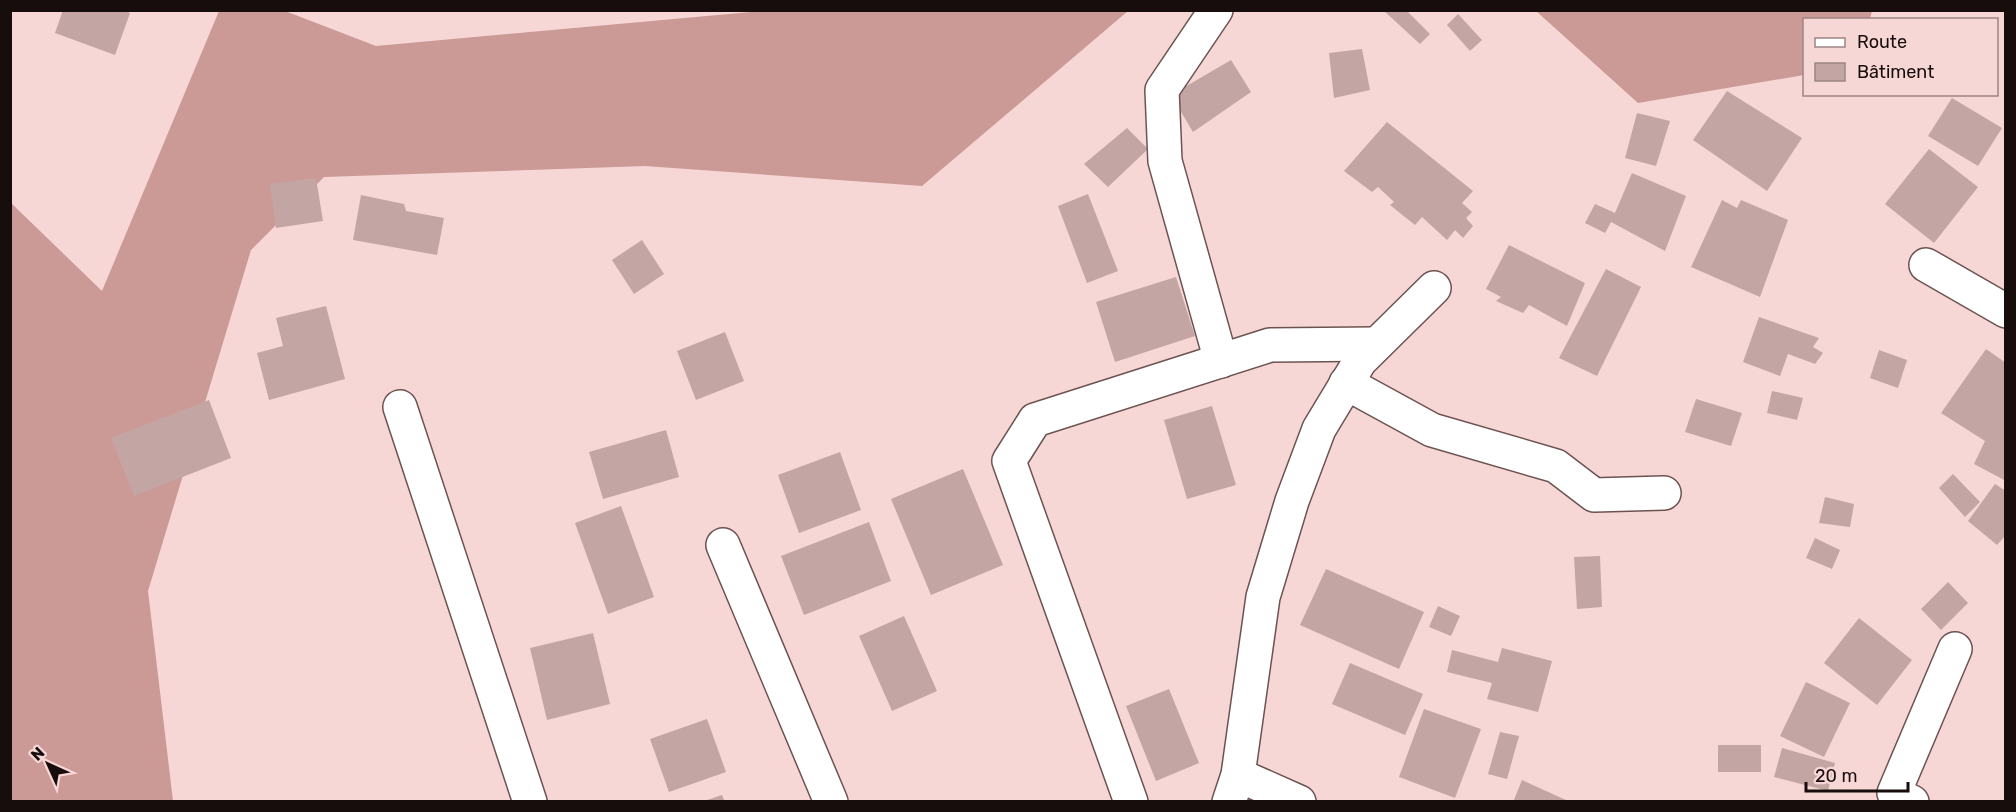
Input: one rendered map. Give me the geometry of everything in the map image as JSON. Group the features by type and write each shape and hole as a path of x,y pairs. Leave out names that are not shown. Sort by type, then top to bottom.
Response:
{"street":[{"path":"1216,10 1162,90 1165,161 1221,361"},
{"path":"1926,265 2006,312"},
{"path":"1299,801 1234,788 1263,597 1292,501 1319,429 1360,361 1434,288"},
{"path":"1131,801 1009,461 1035,420 1270,345 1377,344"},
{"path":"1346,383 1432,430 1556,466 1594,495 1664,493"},
{"path":"400,407 530,801"},
{"path":"723,545 831,801"},
{"path":"1912,801 1894,794 1955,650"}],"shaded area":[{"path":"219,11 285,11 376,46 762,11 1128,11 922,186 645,166 324,177 251,250 148,591 173,801 11,801 10,202 102,291"},
{"path":"1536,11 1872,11 1870,18 1803,18 1803,75 1638,103"}],"building":[{"path":"63,10 123,10 130,13 115,55 55,33"},
{"path":"1383,10 1406,10 1430,34 1420,44"},
{"path":"1458,14 1482,40 1470,51 1447,25"},
{"path":"1362,49 1370,90 1334,98 1329,53"},
{"path":"1231,60 1251,92 1193,132 1171,95"},
{"path":"1727,91 1802,138 1767,191 1693,140"},
{"path":"1952,98 2002,128 1978,166 1928,136"},
{"path":"1637,113 1670,121 1656,166 1625,158"},
{"path":"1387,122 1473,191 1462,203 1472,212 1466,218 1473,226 1463,238 1455,230 1447,240 1422,217 1415,225 1390,205 1394,202 1378,187 1372,192 1344,171"},
{"path":"1127,128 1148,149 1108,187 1084,164"},
{"path":"1929,149 1978,187 1934,243 1885,204"},
{"path":"1632,173 1686,196 1665,251 1611,222 1605,233 1585,223 1595,204 1615,213"},
{"path":"316,178 323,221 276,228 270,184"},
{"path":"1088,194 1118,271 1087,283 1058,206"},
{"path":"361,195 404,204 406,211 444,218 437,255 353,240"},
{"path":"1722,200 1737,208 1741,200 1788,220 1760,297 1691,267"},
{"path":"642,240 664,274 634,294 612,260"},
{"path":"1509,245 1585,283 1567,326 1529,305 1523,313 1496,301 1501,297 1486,289"},
{"path":"1606,269 1641,287 1597,376 1559,358"},
{"path":"1176,277 1195,336 1115,362 1096,302"},
{"path":"326,306 345,379 269,400 257,353 283,346 276,318"},
{"path":"1759,317 1819,338 1813,347 1823,353 1815,364 1788,354 1780,376 1743,362"},
{"path":"725,332 744,381 696,400 677,351"},
{"path":"1986,349 2006,363 2006,481 1974,464 1985,441 1941,413"},
{"path":"1879,350 1907,360 1898,388 1870,378"},
{"path":"1772,391 1803,398 1797,420 1767,413"},
{"path":"1696,399 1742,413 1731,446 1685,432"},
{"path":"209,400 231,458 134,496 111,438"},
{"path":"1212,406 1236,485 1187,499 1164,420"},
{"path":"666,430 679,477 603,499 589,452"},
{"path":"840,452 861,510 799,533 778,475"},
{"path":"963,469 1003,565 931,595 891,499"},
{"path":"1953,474 1980,502 1965,517 1939,488"},
{"path":"1995,484 2006,491 2006,524 2004,526 2006,535 1997,545 1968,521"},
{"path":"1825,497 1854,504 1850,527 1819,523"},
{"path":"621,506 654,597 608,614 575,523"},
{"path":"869,522 891,581 804,615 781,556"},
{"path":"1815,538 1840,550 1832,569 1806,558"},
{"path":"1600,556 1602,607 1577,609 1574,557"},
{"path":"1326,569 1424,612 1399,669 1300,625"},
{"path":"1948,582 1968,603 1941,630 1921,609"},
{"path":"1438,606 1460,616 1451,636 1429,627"},
{"path":"904,616 937,691 892,711 859,636"},
{"path":"1859,618 1912,660 1877,705 1824,663"},
{"path":"593,633 610,704 547,720 530,648"},
{"path":"1502,648 1552,661 1538,712 1487,699 1492,683 1447,672 1452,650 1498,662"},
{"path":"1350,663 1423,694 1405,735 1332,704"},
{"path":"1806,682 1850,703 1824,757 1780,736"},
{"path":"1169,689 1199,763 1156,781 1126,706"},
{"path":"1424,709 1481,729 1455,798 1399,777"},
{"path":"707,719 726,772 669,792 650,739"},
{"path":"1500,732 1519,736 1507,779 1488,774"},
{"path":"1718,745 1761,745 1761,772 1718,772"},
{"path":"1782,748 1835,763 1828,791 1774,777"},
{"path":"1522,780 1566,800 1566,802 1513,802"},
{"path":"722,795 725,802 704,802 704,801"}]}
